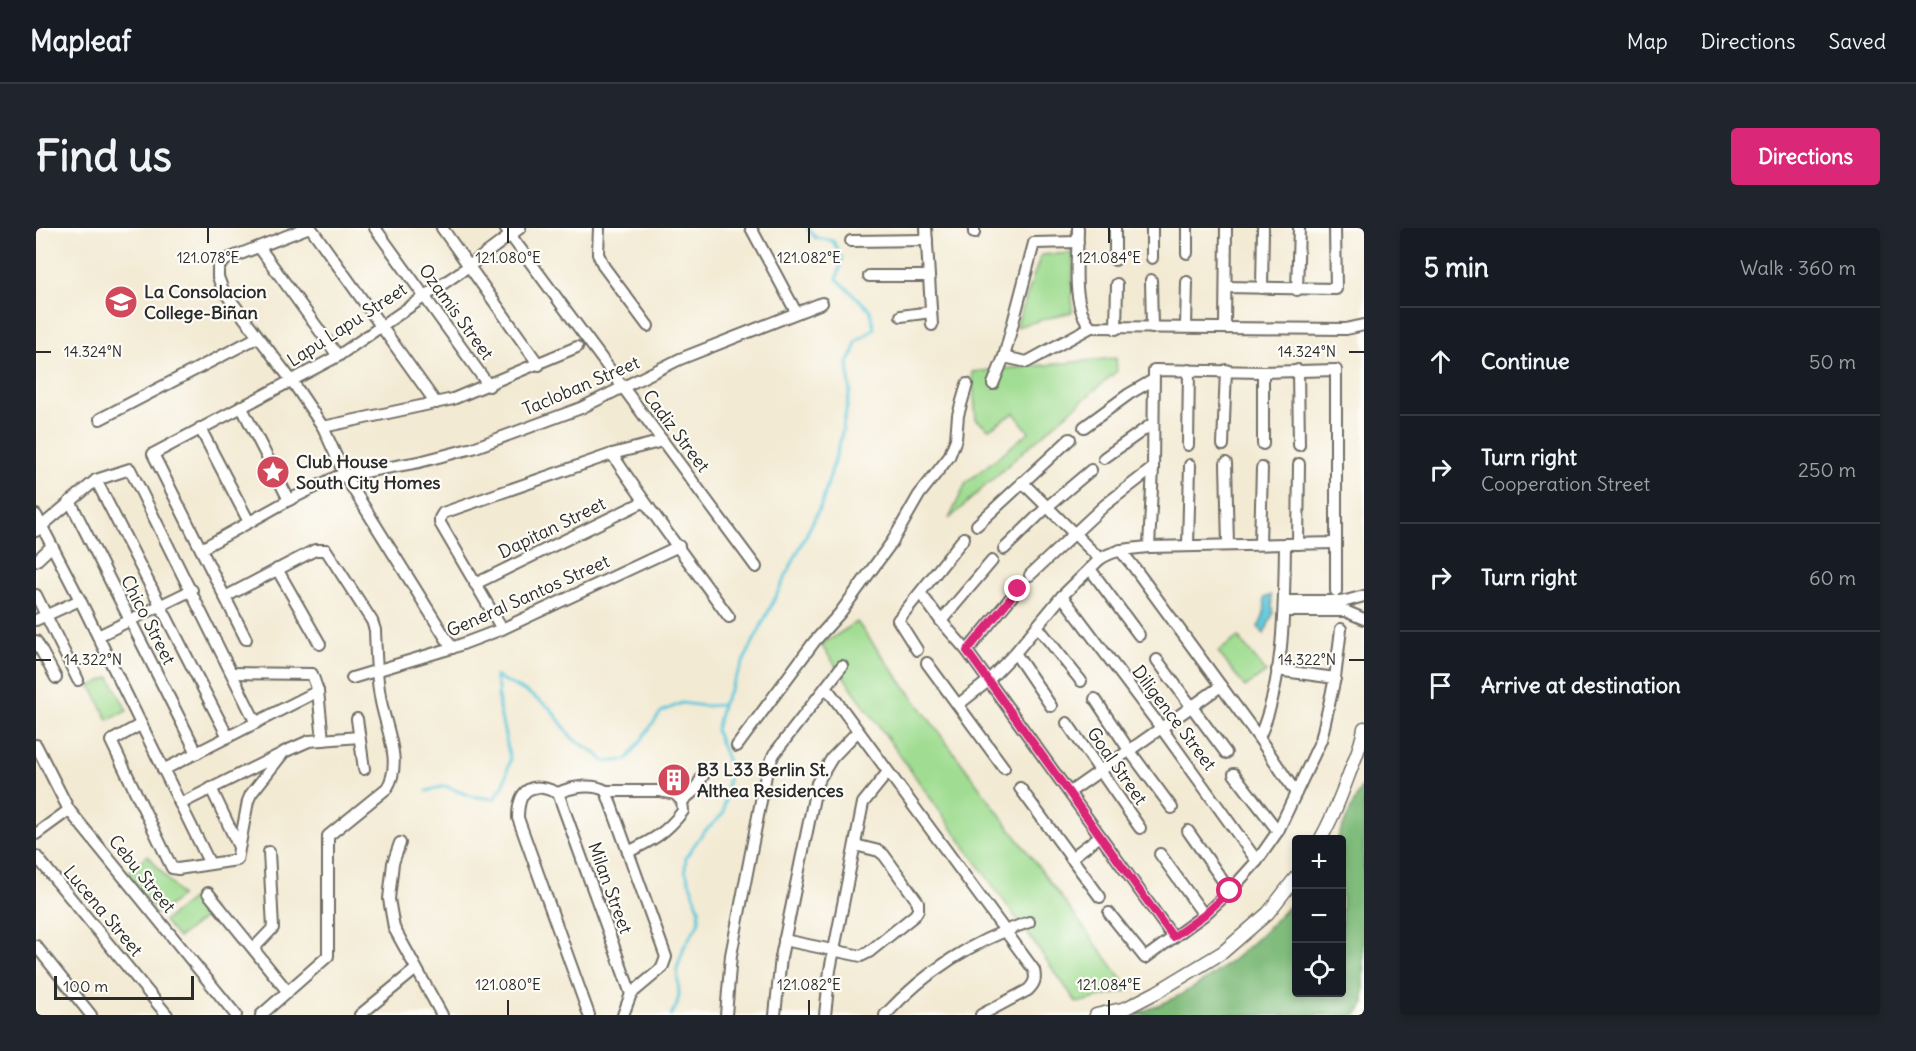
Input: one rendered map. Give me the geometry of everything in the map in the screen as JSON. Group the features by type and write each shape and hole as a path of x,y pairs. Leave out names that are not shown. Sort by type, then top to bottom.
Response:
{"main road":[{"path":"1323,835 1345,786 1364,729"},
{"path":"1096,1015 1126,1008 1223,952 1268,913 1292,882"}],"street":[{"path":"436,403 309,228 225,260 219,267 218,278 228,297 292,381 323,427 345,476 452,648"},
{"name":"Ozamis Street","path":"375,228 489,386"},
{"path":"442,228 539,364"},
{"name":"Lapu Lapu Street","path":"201,549 153,454 338,356 469,266 507,232 520,228"},
{"path":"599,228 598,254 604,267 648,326"},
{"path":"751,228 796,312"},
{"path":"926,228 932,324"},
{"path":"1078,228 1077,301 1083,319 1091,327"},
{"path":"1114,260 1115,228"},
{"path":"1152,228 1152,258"},
{"path":"1186,228 1186,254"},
{"path":"1226,228 1226,328"},
{"path":"1262,288 1263,228"},
{"path":"1297,290 1299,228"},
{"path":"1226,287 1336,289 1335,228"},
{"name":"Cadiz Street","path":"507,232 756,567"},
{"path":"850,242 927,240"},
{"path":"993,384 1004,357 1034,243 1078,242"},
{"path":"259,247 338,356"},
{"path":"869,276 928,276"},
{"path":"1151,280 1152,328"},
{"path":"1186,327 1187,282"},
{"path":"1116,328 1117,284"},
{"name":"Tacloban Street","path":"201,549 336,477 419,462 473,448 581,408 680,360 822,303"},
{"path":"902,316 931,312"},
{"path":"1346,329 1364,325"},
{"path":"1004,357 1026,362 1091,327 1346,329 1364,333"},
{"path":"100,418 258,337"},
{"path":"323,427 453,399 489,386 577,347"},
{"path":"1149,547 1154,370 1263,372 1336,370 1336,591"},
{"path":"1188,445 1189,370"},
{"path":"1223,446 1226,370"},
{"path":"1298,370 1299,445"},
{"path":"1263,372 1263,444"},
{"path":"1084,428 1129,394 1153,380"},
{"path":"737,746 814,642 840,613 892,542 919,495 949,457 956,439 958,416 968,384"},
{"path":"241,406 290,500"},
{"path":"1104,458 1152,424"},
{"path":"200,428 249,522"},
{"path":"977,525 1070,440"},
{"path":"502,629 440,523 442,513 612,454 663,441"},
{"path":"612,454 644,502 679,546 729,617"},
{"path":"1226,463 1228,545"},
{"path":"1298,544 1299,464"},
{"path":"1188,546 1190,465"},
{"path":"1030,575 1105,504 1153,468"},
{"path":"1260,544 1262,468"},
{"path":"39,528 96,480 130,469 256,723"},
{"path":"1004,549 1047,507 1091,470"},
{"path":"96,480 228,737"},
{"path":"1022,482 1100,559"},
{"name":"Chico Street","path":"70,501 197,753"},
{"name":"Dapitan Street","path":"475,585 644,502"},
{"path":"36,515 39,528 52,546 80,600 210,864"},
{"path":"917,650 898,620 964,538"},
{"path":"959,704 987,682 1015,653 1062,596 1107,554 1119,550 1149,547 1336,543"},
{"path":"1259,738 1269,715 1277,670 1284,606 1284,544"},
{"path":"36,561 52,546"},
{"name":"General Santos Street","path":"352,678 452,648 502,629 679,546"},
{"path":"201,549 246,639"},
{"path":"225,597 315,550 326,550 372,621 375,630 381,703 393,757 394,772 387,788 328,836 328,956 261,1015"},
{"path":"1119,550 1259,738 1296,793"},
{"path":"941,621 992,561"},
{"path":"277,569 320,644"},
{"path":"1090,569 1139,635"},
{"path":"967,651 1018,589"},
{"path":"98,636 192,590"},
{"path":"921,594 967,651 987,682 1070,792 1173,937"},
{"path":"36,595 78,680"},
{"name":"Diligence Street","path":"1062,596 1257,861"},
{"path":"1284,606 1345,606 1364,596"},
{"path":"36,620 80,600"},
{"path":"1345,606 1364,619"},
{"path":"1037,626 1081,681"},
{"path":"1109,913 1145,958 1204,915 1257,861 1278,831 1321,740 1335,678 1341,629"},
{"path":"36,641 56,678"},
{"path":"1015,653 1051,706"},
{"path":"1157,660 1226,753"},
{"path":"927,663 1004,768"},
{"path":"726,1015 731,955 767,770 774,754 842,666"},
{"path":"1277,670 1335,678"},
{"path":"232,673 312,674 318,691 323,740"},
{"path":"1070,792 1221,686"},
{"path":"826,687 1034,970 1036,977 1034,983 1022,994 1005,1000 981,1015"},
{"path":"163,770 318,691"},
{"path":"1095,699 1172,808"},
{"path":"357,719 364,770"},
{"name":"Goal Street","path":"1067,723 1140,828"},
{"path":"140,725 111,741 172,868 237,860 251,794 284,752"},
{"path":"775,1015 780,957 817,783 832,758 858,731"},
{"path":"180,804 309,741 359,737"},
{"name":"Cebu Street","path":"36,745 40,764 69,810 236,1015"},
{"path":"825,1015 834,951 863,803 888,772"},
{"path":"682,801 694,791 704,774"},
{"path":"1234,774 1278,831"},
{"path":"589,1015 518,818 518,806 526,790 534,787 546,788 558,793 570,788 600,788 606,791 660,791 675,794 682,801 683,811 675,822 657,838 628,852"},
{"path":"212,788 240,847"},
{"path":"1020,788 1100,897"},
{"path":"606,791 666,957 662,968 631,994 623,1015"},
{"name":"Milan Street","path":"558,793 631,994"},
{"path":"36,834 69,810"},
{"path":"1188,831 1230,891"},
{"path":"1071,858 1100,836"},
{"path":"400,843 393,863 390,907 394,928 442,1015"},
{"path":"784,940 854,955 864,954 915,915 918,902 884,855 879,851 855,845"},
{"path":"254,948 273,928 269,852"},
{"path":"1160,854 1204,915"},
{"name":"Lucena Street","path":"36,856 167,1015"},
{"path":"208,893 288,992"},
{"path":"885,1015 932,970 975,944 1029,922"},
{"path":"36,946 91,1015"},
{"path":"360,1015 416,969"}],"green space":[{"path":"1073,253 1072,312 1016,327 1041,255"},
{"path":"1116,358 1117,371 949,519 966,483 1029,432 1014,413 989,429 976,419 972,372"},
{"path":"857,622 1130,990 1077,1003 821,645"},
{"path":"1238,637 1266,672 1245,687 1218,652"},
{"path":"110,677 127,711 108,720 91,686"},
{"path":"1364,781 1364,1005 1357,1015 1132,1015 1180,995 1222,968 1261,935 1292,902 1292,997 1346,997 1346,835 1339,835"},
{"path":"148,855 181,896 158,914 125,874"},
{"path":"199,893 213,911 178,938 164,921"}],"water":[{"path":"1271,595 1273,614 1264,634 1258,627 1264,613 1264,598"}],"waterway":[{"path":"671,1015 677,1005 679,994 677,969 684,947 699,922 699,908 685,870 686,857 702,834 723,814 730,767 716,731 722,705 822,503 841,438 850,390 848,363 856,342 874,329 870,310 837,279 842,259 833,241 816,238 807,228"},
{"path":"427,791 445,786 470,796 494,799 504,784 510,759 495,676 528,693 550,708 573,739 597,754 605,762 627,760 661,712 682,703 704,706 722,705"}],"place":[{"name":"La Consolacion College-Biñan","path":"121,302"},
{"name":"Club House South City Homes","path":"273,472"},
{"name":"B3 L33 Berlin St. Althea Residences","path":"674,780"}],"route":[{"path":"1018,589 967,651 987,682 1070,792 1173,937 1204,915 1230,891"}]}
